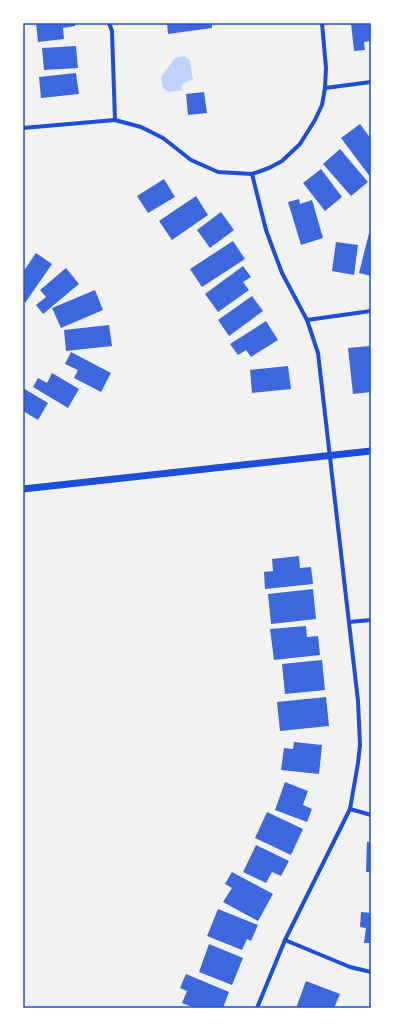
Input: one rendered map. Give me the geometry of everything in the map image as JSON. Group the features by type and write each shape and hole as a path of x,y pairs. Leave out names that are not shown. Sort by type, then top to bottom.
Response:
{"street":[{"path":"109,23 112,31 116,120"},
{"path":"23,128 116,120 141,126 163,138 191,160 218,172 252,174 269,168 282,161 300,144 318,115 322,105 325,88 326,68 322,23"},
{"path":"325,88 371,82"},
{"path":"252,174 266,230 273,249 282,273 307,320 318,353 358,701 360,731 358,763 350,809 285,940 257,1008"},
{"path":"307,320 371,311"},
{"path":"23,489 371,451"},
{"path":"349,622 371,620"},
{"path":"350,809 371,815"},
{"path":"285,940 350,967 371,972"}],"water":[{"path":"184,56 190,60 193,80 183,83 182,90 169,92 163,88 161,77 175,58"}],"building":[{"path":"36,23 75,23 75,26 63,28 64,39 38,42"},
{"path":"167,23 212,23 212,28 168,34"},
{"path":"351,23 371,23 371,41 364,42 365,50 354,51"},
{"path":"76,46 78,68 44,70 42,48"},
{"path":"76,73 79,94 41,98 39,77"},
{"path":"204,92 207,113 188,115 186,94"},
{"path":"360,124 371,139 371,178 341,138"},
{"path":"340,149 368,182 351,196 323,164"},
{"path":"321,169 342,197 325,211 303,183"},
{"path":"164,179 175,197 148,213 137,196"},
{"path":"196,196 208,215 172,240 159,221"},
{"path":"299,199 300,204 312,200 323,238 301,245 288,202"},
{"path":"221,212 234,230 210,248 197,230"},
{"path":"369,233 371,234 371,276 359,273"},
{"path":"233,241 245,259 202,287 190,269"},
{"path":"336,242 358,245 354,275 332,271"},
{"path":"36,253 52,264 25,303 23,301 23,272"},
{"path":"243,266 251,277 243,282 249,290 218,312 205,294"},
{"path":"66,268 79,284 43,314 36,305 46,297 40,290"},
{"path":"95,290 103,310 61,328 52,308"},
{"path":"252,296 263,311 229,336 218,320"},
{"path":"266,321 278,340 251,357 246,350 238,355 230,344"},
{"path":"109,325 112,346 66,351 64,330"},
{"path":"370,346 371,392 353,394 348,348"},
{"path":"71,352 111,373 101,392 74,378 78,370 65,364"},
{"path":"288,366 291,389 252,393 250,370"},
{"path":"52,373 79,389 68,408 33,387 38,378 47,383"},
{"path":"23,388 48,403 38,420 23,411"},
{"path":"299,556 300,568 311,567 313,584 265,589 264,572 273,571 272,559"},
{"path":"313,589 316,619 271,624 268,594"},
{"path":"306,626 307,637 318,636 320,655 274,660 270,629"},
{"path":"322,660 325,690 285,694 282,664"},
{"path":"326,697 329,726 280,731 277,702"},
{"path":"294,742 322,745 319,774 281,770 284,748 293,749"},
{"path":"285,782 308,791 303,805 312,809 307,822 275,810"},
{"path":"267,812 303,829 291,855 255,838"},
{"path":"367,842 371,842 371,872 366,872"},
{"path":"256,845 289,861 281,876 272,872 266,883 243,872"},
{"path":"232,872 273,894 258,921 223,902 232,888 225,884"},
{"path":"218,909 258,925 251,941 247,939 242,950 207,936"},
{"path":"361,912 371,913 371,943 364,943 366,928 360,927"},
{"path":"209,944 243,958 232,985 199,972"},
{"path":"186,974 229,992 223,1008 195,1008 182,1003 187,991 180,988"},
{"path":"306,981 340,994 334,1008 296,1008"}]}
